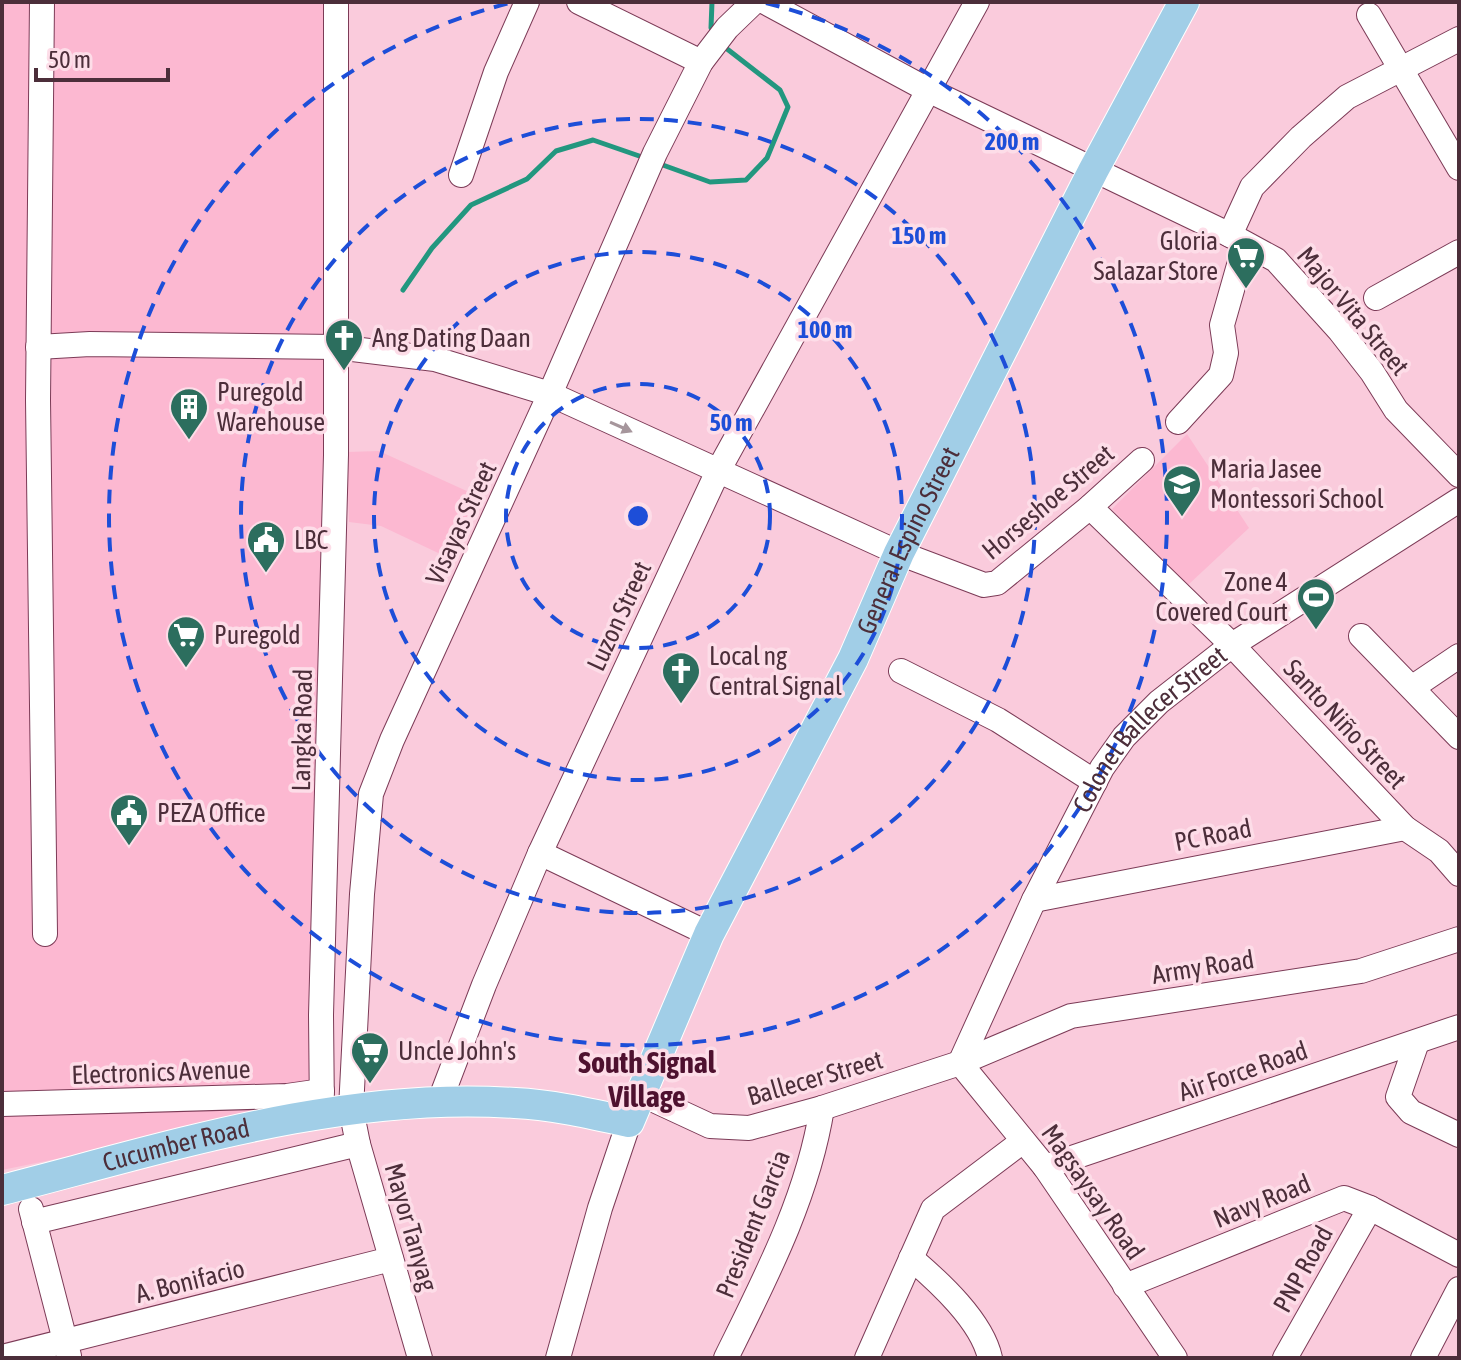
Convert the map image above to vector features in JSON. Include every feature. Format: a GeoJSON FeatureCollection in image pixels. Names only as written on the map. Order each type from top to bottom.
{"type":"FeatureCollection","features":[{"type":"Feature","properties":{"kind":"main road","name":"General Espino Street"},"geometry":{"type":"LineString","coordinates":[[629,1122],[709,934],[853,659],[899,553],[1093,171],[1184,2]]}},
{"type":"Feature","properties":{"kind":"main road"},"geometry":{"type":"LineString","coordinates":[[332,1105],[513,1102],[629,1122]]}},
{"type":"Feature","properties":{"kind":"main road","name":"Cucumber Road"},"geometry":{"type":"LineString","coordinates":[[2,1190],[332,1105]]}},
{"type":"Feature","properties":{"kind":"street"},"geometry":{"type":"LineString","coordinates":[[42,2],[38,347],[45,934]]}},
{"type":"Feature","properties":{"kind":"street","name":"Langka Road"},"geometry":{"type":"LineString","coordinates":[[332,1105],[336,2]]}},
{"type":"Feature","properties":{"kind":"street"},"geometry":{"type":"LineString","coordinates":[[461,175],[496,72],[527,2]]}},
{"type":"Feature","properties":{"kind":"street"},"geometry":{"type":"LineString","coordinates":[[579,2],[701,62]]}},
{"type":"Feature","properties":{"kind":"street","name":"Visayas Street"},"geometry":{"type":"LineString","coordinates":[[332,1105],[362,894],[371,794],[392,740],[550,394],[647,169],[701,62],[727,28],[754,2]]}},
{"type":"Feature","properties":{"kind":"street","name":"Major Vita Street"},"geometry":{"type":"LineString","coordinates":[[765,2],[928,90],[1276,260],[1340,331],[1396,410],[1459,475]]}},
{"type":"Feature","properties":{"kind":"street","name":"Luzon Street"},"geometry":{"type":"LineString","coordinates":[[439,1103],[484,985],[540,853],[718,471],[977,2]]}},
{"type":"Feature","properties":{"kind":"street"},"geometry":{"type":"LineString","coordinates":[[1369,15],[1459,168]]}},
{"type":"Feature","properties":{"kind":"street"},"geometry":{"type":"LineString","coordinates":[[1178,422],[1221,375],[1226,353],[1222,325],[1238,239],[1252,187],[1301,137],[1347,97],[1459,39]]}},
{"type":"Feature","properties":{"kind":"street"},"geometry":{"type":"LineString","coordinates":[[1376,298],[1459,252]]}},
{"type":"Feature","properties":{"kind":"street"},"geometry":{"type":"LineString","coordinates":[[38,347],[90,344],[336,347],[435,359],[550,394],[899,553]]}},
{"type":"Feature","properties":{"kind":"street","name":"Horseshoe Street"},"geometry":{"type":"LineString","coordinates":[[899,553],[984,585],[992,585],[1090,507],[1142,460]]}},
{"type":"Feature","properties":{"kind":"street","name":"Colonel Ballecer Street"},"geometry":{"type":"LineString","coordinates":[[960,1063],[1034,900],[1095,782],[1124,737],[1150,711],[1232,645],[1459,500]]}},
{"type":"Feature","properties":{"kind":"street","name":"Santo Niño Street"},"geometry":{"type":"LineString","coordinates":[[1090,507],[1232,645],[1405,828],[1439,851],[1459,874]]}},
{"type":"Feature","properties":{"kind":"street"},"geometry":{"type":"LineString","coordinates":[[1361,636],[1459,737]]}},
{"type":"Feature","properties":{"kind":"street"},"geometry":{"type":"LineString","coordinates":[[1413,687],[1459,656]]}},
{"type":"Feature","properties":{"kind":"street"},"geometry":{"type":"LineString","coordinates":[[901,671],[998,720],[1095,782]]}},
{"type":"Feature","properties":{"kind":"street","name":"PC Road"},"geometry":{"type":"LineString","coordinates":[[1034,900],[1405,828]]}},
{"type":"Feature","properties":{"kind":"street"},"geometry":{"type":"LineString","coordinates":[[540,853],[709,934]]}},
{"type":"Feature","properties":{"kind":"street","name":"Army Road"},"geometry":{"type":"LineString","coordinates":[[960,1063],[1071,1016],[1361,971],[1459,939]]}},
{"type":"Feature","properties":{"kind":"street","name":"Air Force Road"},"geometry":{"type":"LineString","coordinates":[[1045,1167],[1459,1027]]}},
{"type":"Feature","properties":{"kind":"street"},"geometry":{"type":"LineString","coordinates":[[1417,1042],[1398,1097],[1411,1112],[1459,1135]]}},
{"type":"Feature","properties":{"kind":"street","name":"Ballecer Street"},"geometry":{"type":"LineString","coordinates":[[641,1094],[710,1126],[749,1128],[960,1063]]}},
{"type":"Feature","properties":{"kind":"street","name":"Magsaysay Road"},"geometry":{"type":"LineString","coordinates":[[960,1063],[1045,1167],[1175,1358]]}},
{"type":"Feature","properties":{"kind":"street","name":"Electronics Avenue"},"geometry":{"type":"LineString","coordinates":[[2,1104],[287,1096],[332,1105]]}},
{"type":"Feature","properties":{"kind":"street","name":"Mayor Tanyag"},"geometry":{"type":"LineString","coordinates":[[332,1105],[358,1144],[414,1355]]}},
{"type":"Feature","properties":{"kind":"street","name":"President Garcia"},"geometry":{"type":"LineString","coordinates":[[726,1358],[774,1258],[818,1137],[822,1108]]}},
{"type":"Feature","properties":{"kind":"street","name":"General Espino Street"},"geometry":{"type":"LineString","coordinates":[[558,1358],[600,1208],[629,1122]]}},
{"type":"Feature","properties":{"kind":"street"},"geometry":{"type":"LineString","coordinates":[[867,1358],[933,1209],[1023,1141]]}},
{"type":"Feature","properties":{"kind":"street"},"geometry":{"type":"LineString","coordinates":[[67,1350],[33,1216],[358,1144]]}},
{"type":"Feature","properties":{"kind":"street","name":"Navy Road"},"geometry":{"type":"LineString","coordinates":[[1125,1286],[1344,1198],[1370,1208],[1459,1255]]}},
{"type":"Feature","properties":{"kind":"street","name":"PNP Road"},"geometry":{"type":"LineString","coordinates":[[1285,1358],[1370,1208]]}},
{"type":"Feature","properties":{"kind":"street"},"geometry":{"type":"LineString","coordinates":[[911,1258],[940,1285],[982,1334],[990,1358]]}},
{"type":"Feature","properties":{"kind":"street","name":"A. Bonifacio"},"geometry":{"type":"LineString","coordinates":[[2,1357],[67,1350],[391,1259]]}},
{"type":"Feature","properties":{"kind":"street"},"geometry":{"type":"LineString","coordinates":[[1423,1358],[1459,1289]]}},
{"type":"Feature","properties":{"kind":"shaded area"},"geometry":{"type":"Polygon","coordinates":[[[2,2],[347,2],[330,1099],[295,1110],[2,1170],[2,2]]]}},
{"type":"Feature","properties":{"kind":"shaded area","name":"Maria Jasee Montessori School"},"geometry":{"type":"Polygon","coordinates":[[[1187,434],[1249,528],[1188,585],[1112,509],[1187,434]]]}},
{"type":"Feature","properties":{"kind":"shaded area"},"geometry":{"type":"Polygon","coordinates":[[[379,451],[482,498],[451,559],[381,526],[349,522],[347,452],[379,451]]]}},
{"type":"Feature","properties":{"kind":"waterway"},"geometry":{"type":"LineString","coordinates":[[711,28],[712,2]]}},
{"type":"Feature","properties":{"kind":"waterway"},"geometry":{"type":"LineString","coordinates":[[660,164],[710,182],[746,180],[767,158],[788,107],[780,90],[722,45]]}},
{"type":"Feature","properties":{"kind":"waterway"},"geometry":{"type":"LineString","coordinates":[[403,290],[432,248],[471,205],[527,179],[556,151],[593,140],[645,158]]}},
{"type":"Feature","properties":{"kind":"place","name":"Gloria Salazar Store"},"geometry":{"type":"Point","coordinates":[1246,290]}},
{"type":"Feature","properties":{"kind":"place","name":"Ang Dating Daan"},"geometry":{"type":"Point","coordinates":[344,372]}},
{"type":"Feature","properties":{"kind":"place","name":"Puregold Warehouse"},"geometry":{"type":"Point","coordinates":[189,441]}},
{"type":"Feature","properties":{"kind":"place","name":"Maria Jasee Montessori School"},"geometry":{"type":"Point","coordinates":[1182,518]}},
{"type":"Feature","properties":{"kind":"place","name":"LBC"},"geometry":{"type":"Point","coordinates":[266,574]}},
{"type":"Feature","properties":{"kind":"place","name":"Zone 4 Covered Court"},"geometry":{"type":"Point","coordinates":[1316,631]}},
{"type":"Feature","properties":{"kind":"place","name":"Puregold"},"geometry":{"type":"Point","coordinates":[186,669]}},
{"type":"Feature","properties":{"kind":"place","name":"Local ng Central Signal"},"geometry":{"type":"Point","coordinates":[681,705]}},
{"type":"Feature","properties":{"kind":"place","name":"PEZA Office"},"geometry":{"type":"Point","coordinates":[129,847]}},
{"type":"Feature","properties":{"kind":"place","name":"Uncle John's"},"geometry":{"type":"Point","coordinates":[370,1085]}},
{"type":"Feature","properties":{"kind":"district","name":"South Signal Village"},"geometry":{"type":"Point","coordinates":[647,1080]}}]}
